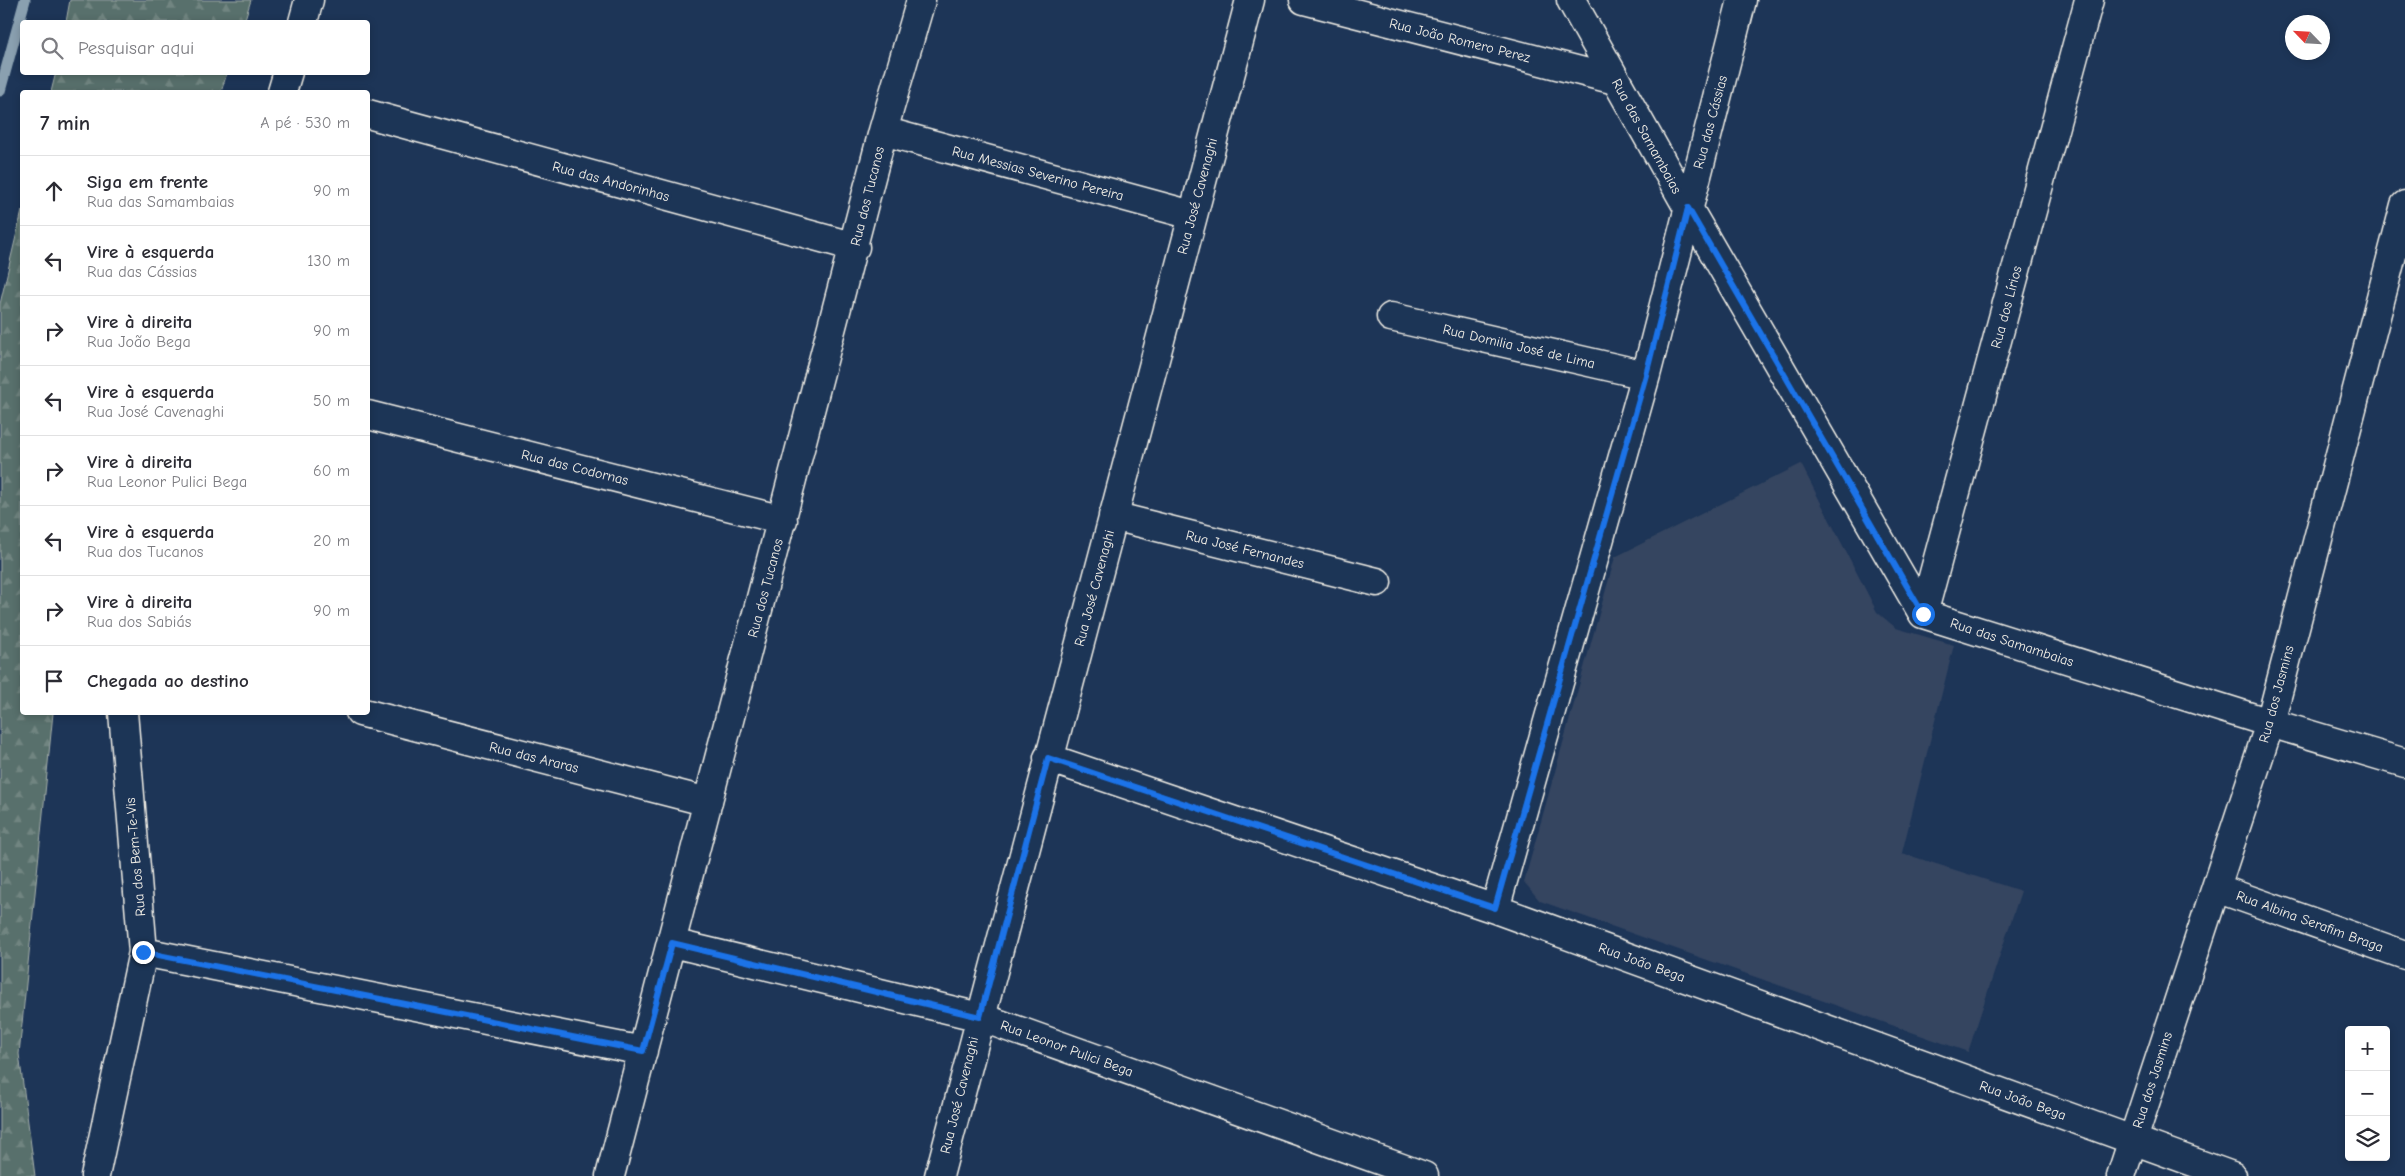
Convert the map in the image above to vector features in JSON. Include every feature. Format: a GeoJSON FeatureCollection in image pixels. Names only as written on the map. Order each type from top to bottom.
{"type":"FeatureCollection","features":[{"type":"Feature","properties":{"kind":"street"},"geometry":{"type":"LineString","coordinates":[[304,20],[309,0]]}},
{"type":"Feature","properties":{"kind":"street","name":"Rua dos Tucanos"},"geometry":{"type":"LineString","coordinates":[[610,1176],[783,520],[883,131],[921,0]]}},
{"type":"Feature","properties":{"kind":"street","name":"Rua José Cavenaghi"},"geometry":{"type":"LineString","coordinates":[[939,1176],[1250,0]]}},
{"type":"Feature","properties":{"kind":"street","name":"Rua João Romero Perez"},"geometry":{"type":"LineString","coordinates":[[1304,0],[1615,80]]}},
{"type":"Feature","properties":{"kind":"street","name":"Rua das Samambaias"},"geometry":{"type":"LineString","coordinates":[[1571,0],[1688,208],[1923,614],[2270,723],[2405,763]]}},
{"type":"Feature","properties":{"kind":"street","name":"Rua das Cássias"},"geometry":{"type":"LineString","coordinates":[[1495,908],[1646,375],[1742,0]]}},
{"type":"Feature","properties":{"kind":"street","name":"Rua dos Lírios"},"geometry":{"type":"LineString","coordinates":[[1923,614],[2089,0]]}},
{"type":"Feature","properties":{"kind":"street","name":"Rua das Andorinhas"},"geometry":{"type":"LineString","coordinates":[[370,115],[854,247]]}},
{"type":"Feature","properties":{"kind":"street","name":"Rua Messias Severino Pereira"},"geometry":{"type":"LineString","coordinates":[[883,131],[1192,215]]}},
{"type":"Feature","properties":{"kind":"street","name":"Rua dos Jasmins"},"geometry":{"type":"LineString","coordinates":[[2121,1176],[2270,723],[2405,205]]}},
{"type":"Feature","properties":{"kind":"street","name":"Rua Domilia José de Lima"},"geometry":{"type":"LineString","coordinates":[[1391,317],[1646,375]]}},
{"type":"Feature","properties":{"kind":"street","name":"Rua das Codornas"},"geometry":{"type":"LineString","coordinates":[[370,416],[783,520]]}},
{"type":"Feature","properties":{"kind":"street","name":"Rua José Fernandes"},"geometry":{"type":"LineString","coordinates":[[1113,516],[1377,582]]}},
{"type":"Feature","properties":{"kind":"street","name":"Rua dos Bem-Te-Vis"},"geometry":{"type":"LineString","coordinates":[[95,1176],[143,952],[123,715]]}},
{"type":"Feature","properties":{"kind":"street","name":"Rua das Araras"},"geometry":{"type":"LineString","coordinates":[[370,715],[708,802]]}},
{"type":"Feature","properties":{"kind":"street","name":"Rua João Bega"},"geometry":{"type":"LineString","coordinates":[[1048,758],[1495,908],[2232,1176]]}},
{"type":"Feature","properties":{"kind":"street","name":"Rua Albina Serafim Braga"},"geometry":{"type":"LineString","coordinates":[[2216,888],[2405,955]]}},
{"type":"Feature","properties":{"kind":"street","name":"Rua Leonor Pulici Bega"},"geometry":{"type":"LineString","coordinates":[[672,943],[980,1017],[1424,1176]]}},
{"type":"Feature","properties":{"kind":"street"},"geometry":{"type":"LineString","coordinates":[[143,952],[643,1051]]}},
{"type":"Feature","properties":{"kind":"shaded area"},"geometry":{"type":"Polygon","coordinates":[[[1801,464],[1877,612],[1896,628],[1954,645],[1902,853],[2021,891],[1968,1052],[1540,901],[1524,882],[1615,557],[1801,464]]]}},
{"type":"Feature","properties":{"kind":"green space"},"geometry":{"type":"Polygon","coordinates":[[[70,0],[251,0],[245,20],[66,20],[70,0]]]}},
{"type":"Feature","properties":{"kind":"green space"},"geometry":{"type":"Polygon","coordinates":[[[55,75],[226,75],[222,90],[52,90],[55,75]]]}},
{"type":"Feature","properties":{"kind":"green space"},"geometry":{"type":"Polygon","coordinates":[[[20,219],[20,715],[53,715],[19,1054],[35,1176],[0,1176],[0,304],[20,219]]]}},
{"type":"Feature","properties":{"kind":"waterway"},"geometry":{"type":"LineString","coordinates":[[0,91],[25,0]]}},
{"type":"Feature","properties":{"kind":"route"},"geometry":{"type":"LineString","coordinates":[[143,952],[643,1051],[672,943],[980,1017],[1048,758],[1495,908],[1646,375],[1688,208],[1923,614]]}}]}
